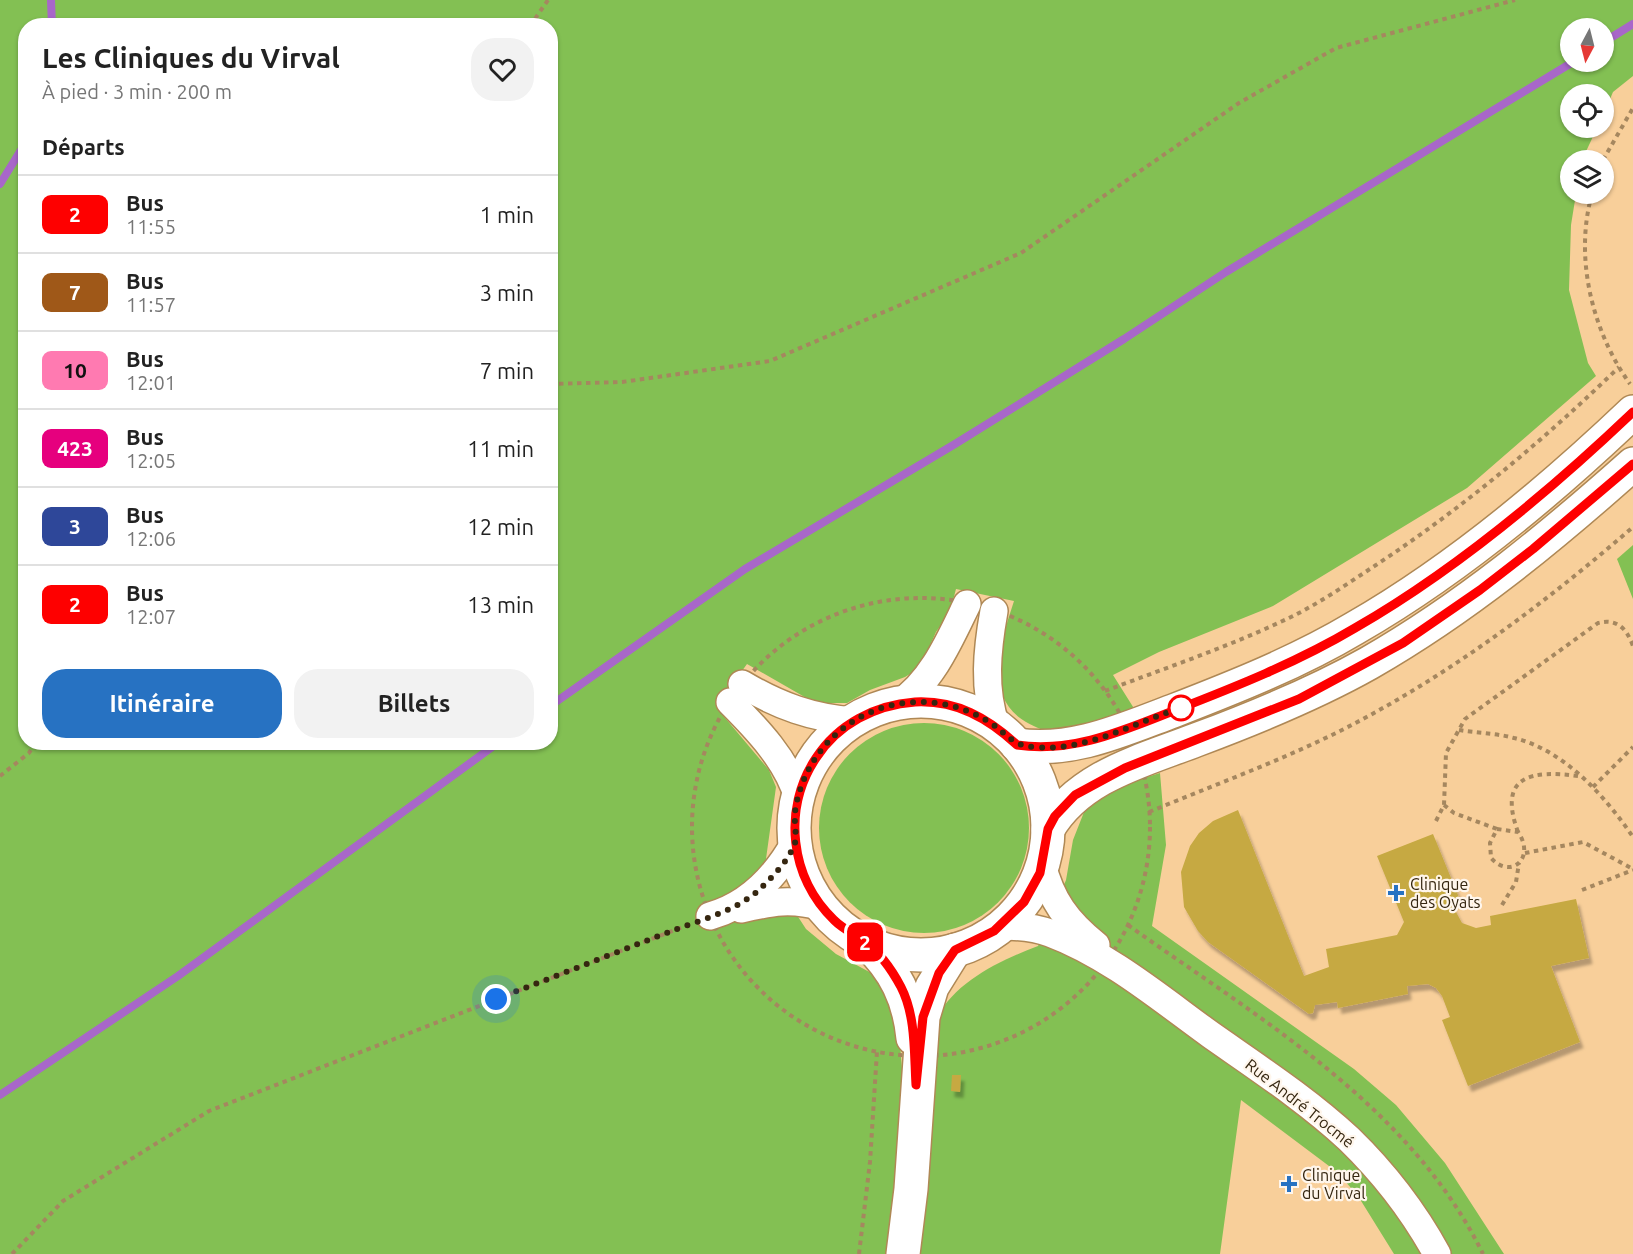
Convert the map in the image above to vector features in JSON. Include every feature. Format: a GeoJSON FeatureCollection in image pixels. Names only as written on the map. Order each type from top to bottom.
{"type":"FeatureCollection","features":[{"type":"Feature","properties":{"kind":"street"},"geometry":{"type":"LineString","coordinates":[[916,1065],[910,1012],[902,989],[888,965],[864,941],[841,926],[822,907],[804,876],[795,842],[798,798],[810,768],[832,738],[854,721],[871,712],[898,704],[926,702],[954,706],[972,712],[1006,736],[1062,747],[1095,740],[1275,668],[1353,629],[1433,578],[1515,515],[1633,412]]}},
{"type":"Feature","properties":{"kind":"street"},"geometry":{"type":"LineString","coordinates":[[864,941],[888,950],[912,954],[955,950],[979,940],[1001,926],[1029,895],[1042,864],[1048,829],[1055,816],[1075,795],[1101,778],[1140,761],[1267,713],[1333,682],[1403,643],[1480,590],[1533,549],[1633,464]]}},
{"type":"Feature","properties":{"kind":"street"},"geometry":{"type":"LineString","coordinates":[[898,704],[908,697],[934,666],[967,604]]}},
{"type":"Feature","properties":{"kind":"street"},"geometry":{"type":"LineString","coordinates":[[994,611],[987,670],[990,708],[1006,736],[1040,784],[1048,829]]}},
{"type":"Feature","properties":{"kind":"street"},"geometry":{"type":"LineString","coordinates":[[736,693],[807,715],[854,721]]}},
{"type":"Feature","properties":{"kind":"street"},"geometry":{"type":"LineString","coordinates":[[736,693],[749,721],[787,771],[798,798]]}},
{"type":"Feature","properties":{"kind":"street"},"geometry":{"type":"LineString","coordinates":[[703,919],[739,903],[760,889],[782,865],[795,842]]}},
{"type":"Feature","properties":{"kind":"street","name":"Rue André Trocmé"},"geometry":{"type":"LineString","coordinates":[[1042,864],[1048,887],[1060,911],[1108,960],[1283,1086],[1347,1138],[1397,1193],[1437,1254]]}},
{"type":"Feature","properties":{"kind":"street"},"geometry":{"type":"LineString","coordinates":[[703,919],[773,901],[808,903],[822,907]]}},
{"type":"Feature","properties":{"kind":"street","name":"Rue André Trocmé"},"geometry":{"type":"LineString","coordinates":[[1001,926],[1025,927],[1052,934],[1108,960]]}},
{"type":"Feature","properties":{"kind":"street"},"geometry":{"type":"LineString","coordinates":[[903,1254],[911,1189],[916,1065],[927,1002],[939,973],[955,950]]}},
{"type":"Feature","properties":{"kind":"path"},"geometry":{"type":"LineString","coordinates":[[536,18],[548,0]]}},
{"type":"Feature","properties":{"kind":"path"},"geometry":{"type":"LineString","coordinates":[[558,384],[622,382],[770,361],[904,301],[1021,253],[1239,103],[1336,48],[1515,0]]}},
{"type":"Feature","properties":{"kind":"path"},"geometry":{"type":"LineString","coordinates":[[1609,150],[1633,108]]}},
{"type":"Feature","properties":{"kind":"path"},"geometry":{"type":"LineString","coordinates":[[1590,204],[1587,222],[1587,273],[1598,322],[1619,367],[1633,387]]}},
{"type":"Feature","properties":{"kind":"path"},"geometry":{"type":"LineString","coordinates":[[1105,691],[1246,637],[1297,614],[1343,587],[1400,550],[1491,482],[1571,414],[1619,367]]}},
{"type":"Feature","properties":{"kind":"path"},"geometry":{"type":"LineString","coordinates":[[1149,812],[1289,755],[1396,700],[1491,640],[1633,527]]}},
{"type":"Feature","properties":{"kind":"path"},"geometry":{"type":"LineString","coordinates":[[927,599],[967,604],[994,611],[1040,632],[1064,649],[1105,691],[1127,728],[1140,761],[1149,812],[1150,835],[1144,881],[1128,925],[1108,960],[1069,1002],[1024,1032],[973,1050],[916,1065],[877,1051],[848,1044],[821,1033],[771,1000],[703,919],[692,817],[703,759],[713,731],[736,693],[765,660],[788,641],[813,625],[868,605],[898,600],[927,599]]}},
{"type":"Feature","properties":{"kind":"path"},"geometry":{"type":"LineString","coordinates":[[1436,821],[1444,805],[1446,753],[1465,719],[1599,623],[1609,621],[1620,625],[1633,646]]}},
{"type":"Feature","properties":{"kind":"path"},"geometry":{"type":"LineString","coordinates":[[1458,730],[1514,738],[1533,745],[1593,787],[1633,837]]}},
{"type":"Feature","properties":{"kind":"path"},"geometry":{"type":"LineString","coordinates":[[1593,787],[1633,747]]}},
{"type":"Feature","properties":{"kind":"path"},"geometry":{"type":"LineString","coordinates":[[0,776],[31,750]]}},
{"type":"Feature","properties":{"kind":"path"},"geometry":{"type":"LineString","coordinates":[[1502,905],[1516,882],[1519,863],[1525,853],[1522,838],[1518,832],[1512,797],[1520,782],[1544,772],[1579,776]]}},
{"type":"Feature","properties":{"kind":"path"},"geometry":{"type":"LineString","coordinates":[[1444,805],[1454,813],[1497,829],[1518,832]]}},
{"type":"Feature","properties":{"kind":"path"},"geometry":{"type":"LineString","coordinates":[[1497,829],[1490,843],[1491,858],[1504,866],[1519,863]]}},
{"type":"Feature","properties":{"kind":"path"},"geometry":{"type":"LineString","coordinates":[[1525,853],[1583,842],[1633,869]]}},
{"type":"Feature","properties":{"kind":"path"},"geometry":{"type":"LineString","coordinates":[[1582,890],[1633,869]]}},
{"type":"Feature","properties":{"kind":"path"},"geometry":{"type":"LineString","coordinates":[[12,1254],[63,1201],[209,1112],[703,919]]}},
{"type":"Feature","properties":{"kind":"path"},"geometry":{"type":"LineString","coordinates":[[860,1254],[869,1173],[877,1051]]}},
{"type":"Feature","properties":{"kind":"green space"},"geometry":{"type":"Polygon","coordinates":[[[0,0],[1633,0],[1633,76],[1614,91],[1614,84],[1560,84],[1560,138],[1592,138],[1587,150],[1560,150],[1560,204],[1574,204],[1571,225],[1569,290],[1588,363],[1596,376],[1467,488],[1273,606],[1159,652],[1113,675],[1135,710],[1076,731],[1060,734],[1038,728],[1012,711],[1004,698],[999,683],[1000,650],[1014,601],[956,589],[950,612],[936,632],[920,668],[905,677],[870,690],[847,703],[815,703],[747,664],[716,707],[769,770],[776,787],[765,866],[806,929],[836,954],[888,982],[898,1018],[902,1069],[927,1067],[930,1038],[935,1021],[943,1007],[966,984],[993,966],[1038,946],[1066,880],[1073,840],[1086,807],[1098,792],[1160,773],[1166,845],[1152,926],[1354,1069],[1396,1105],[1445,1163],[1504,1254],[1394,1254],[1358,1196],[1337,1172],[1241,1100],[1220,1254],[0,1254],[0,0]]]}},
{"type":"Feature","properties":{"kind":"green space"},"geometry":{"type":"Polygon","coordinates":[[[1633,545],[1633,599],[1617,559],[1633,545]]]}},
{"type":"Feature","properties":{"kind":"green space"},"geometry":{"type":"Polygon","coordinates":[[[914,723],[934,723],[955,727],[974,735],[999,753],[1012,769],[1025,797],[1029,828],[1025,859],[1012,887],[999,903],[983,916],[955,929],[934,933],[914,933],[893,929],[874,921],[849,903],[836,887],[823,859],[819,838],[819,818],[823,797],[831,778],[849,753],[865,740],[893,727],[914,723]]]}},
{"type":"Feature","properties":{"kind":"building"},"geometry":{"type":"Polygon","coordinates":[[[1238,810],[1304,976],[1329,967],[1326,949],[1397,935],[1404,922],[1377,856],[1433,834],[1460,900],[1451,903],[1462,923],[1476,928],[1491,925],[1490,916],[1576,899],[1589,958],[1551,966],[1580,1042],[1468,1086],[1442,1020],[1450,1017],[1442,996],[1436,988],[1428,984],[1407,986],[1408,994],[1338,1008],[1337,1002],[1315,1005],[1313,1013],[1309,1014],[1208,942],[1198,931],[1184,907],[1181,872],[1190,846],[1199,833],[1213,821],[1238,810]]]}},
{"type":"Feature","properties":{"kind":"building"},"geometry":{"type":"Polygon","coordinates":[[[952,1075],[961,1075],[960,1092],[951,1091],[952,1075]]]}},
{"type":"Feature","properties":{"kind":"waterway"},"geometry":{"type":"LineString","coordinates":[[51,0],[52,18]]}},
{"type":"Feature","properties":{"kind":"waterway"},"geometry":{"type":"LineString","coordinates":[[1614,36],[1633,24]]}},
{"type":"Feature","properties":{"kind":"waterway"},"geometry":{"type":"LineString","coordinates":[[558,700],[745,569],[955,444],[1124,339],[1226,272],[1560,70]]}},
{"type":"Feature","properties":{"kind":"waterway"},"geometry":{"type":"LineString","coordinates":[[0,184],[18,155]]}},
{"type":"Feature","properties":{"kind":"waterway"},"geometry":{"type":"LineString","coordinates":[[0,1095],[178,976],[488,750]]}},
{"type":"Feature","properties":{"kind":"bus line","name":"2"},"geometry":{"type":"LineString","coordinates":[[1633,412],[1546,490],[1433,578],[1353,629],[1244,682],[1095,740],[1062,747],[1017,745],[988,721],[972,712],[935,702],[898,704],[871,712],[832,738],[810,768],[799,794],[794,831],[798,858],[808,885],[822,907],[841,926],[864,941],[878,954],[896,977],[910,1012],[916,1085],[923,1017],[939,973],[955,950],[987,936],[1008,921],[1024,902],[1040,873],[1048,829],[1055,816],[1075,795],[1101,778],[1267,713],[1368,664],[1480,590],[1572,517],[1633,464]]}},
{"type":"Feature","properties":{"kind":"place","name":"Clinique des Oyats"},"geometry":{"type":"Point","coordinates":[1396,893]}},
{"type":"Feature","properties":{"kind":"place","name":"Clinique du Virval"},"geometry":{"type":"Point","coordinates":[1289,1184]}},
{"type":"Feature","properties":{"kind":"route"},"geometry":{"type":"LineString","coordinates":[[496,999],[720,913],[760,889],[782,865],[795,842],[795,812],[799,794],[815,760],[826,744],[839,732],[871,712],[907,703],[945,704],[980,716],[1017,745],[1047,748],[1095,740],[1181,708]]}}]}
